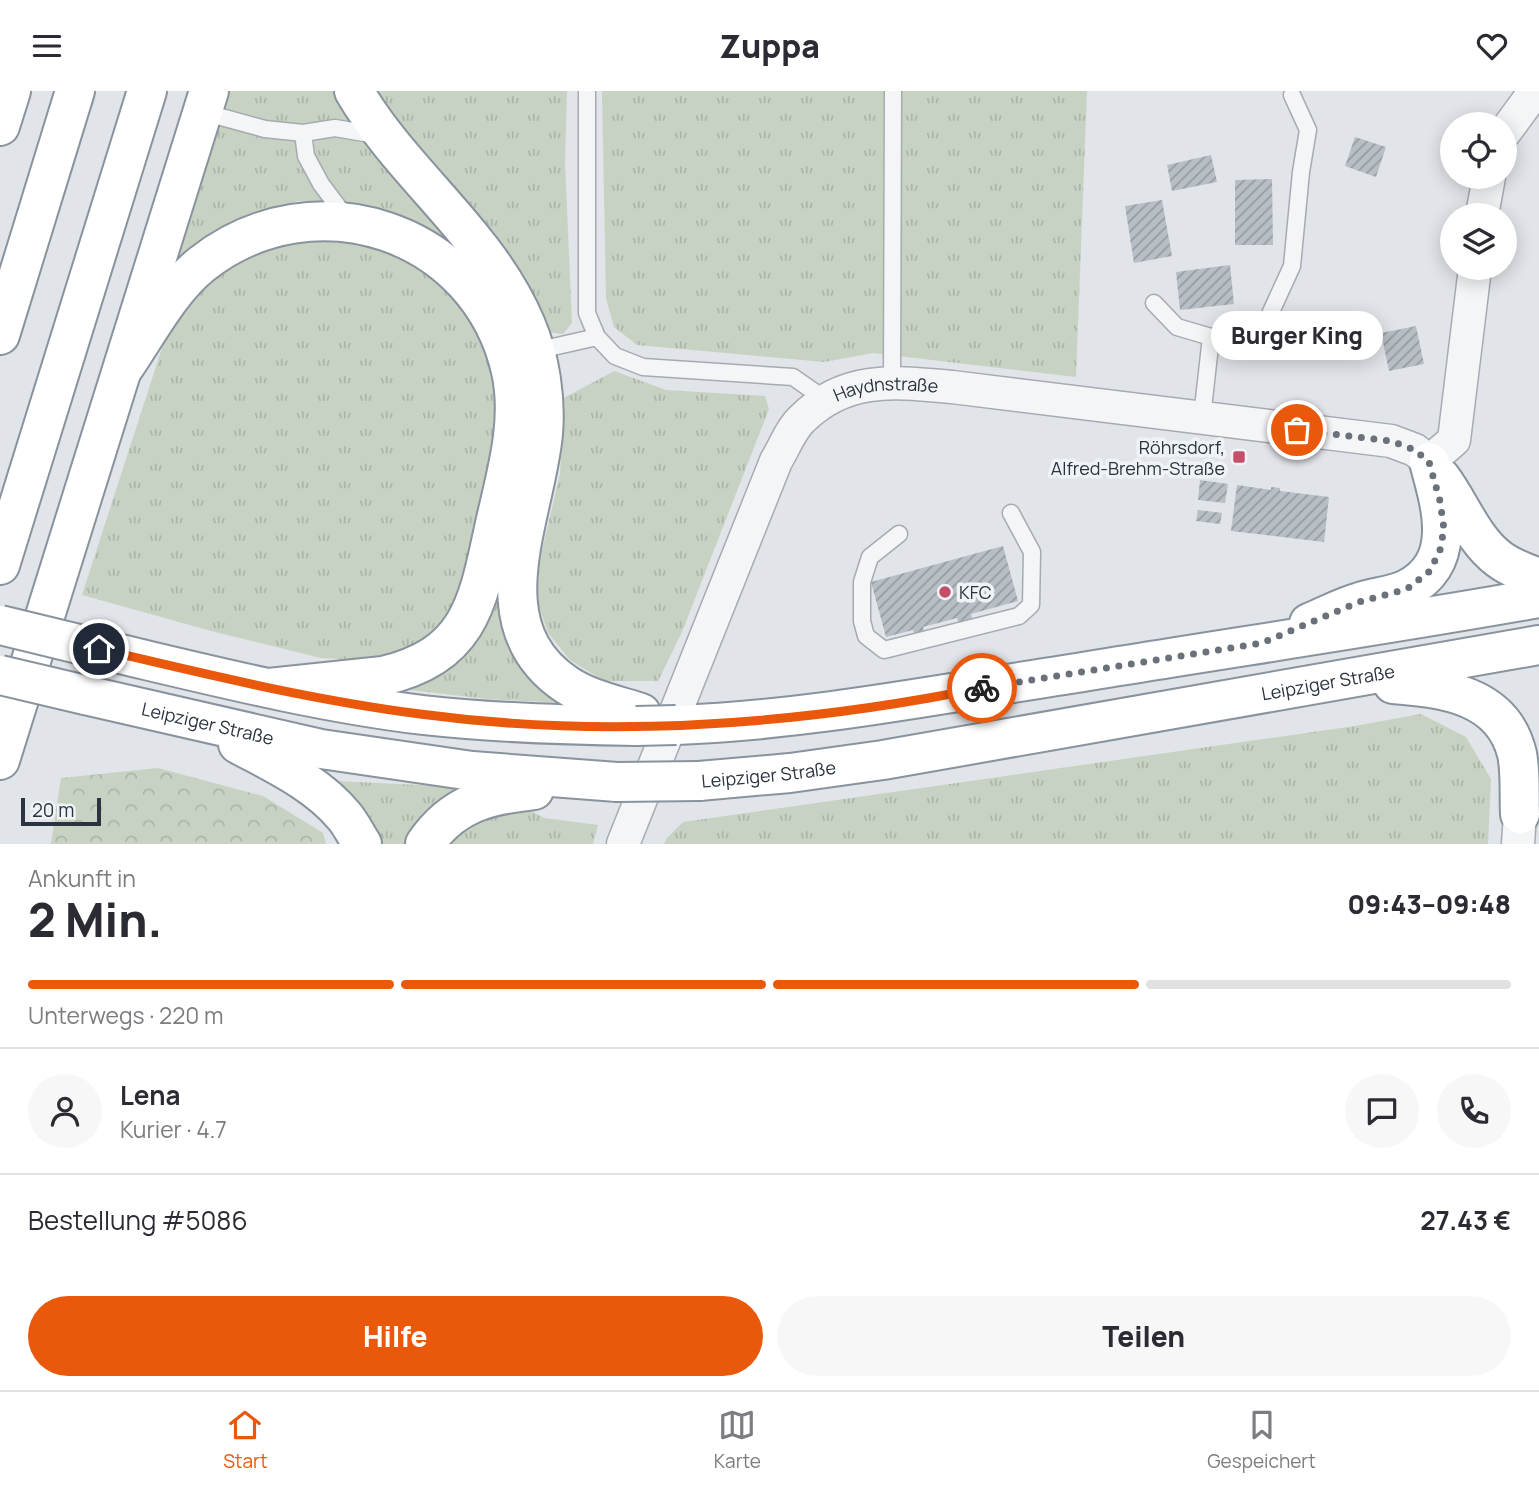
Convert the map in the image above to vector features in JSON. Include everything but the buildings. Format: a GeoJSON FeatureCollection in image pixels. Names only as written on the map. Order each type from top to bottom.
{"type":"FeatureCollection","features":[{"type":"Feature","properties":{"kind":"highway"},"geometry":{"type":"LineString","coordinates":[[0,126],[11,91]]}},
{"type":"Feature","properties":{"kind":"highway"},"geometry":{"type":"LineString","coordinates":[[0,335],[75,91]]}},
{"type":"Feature","properties":{"kind":"highway"},"geometry":{"type":"LineString","coordinates":[[0,565],[147,91]]}},
{"type":"Feature","properties":{"kind":"highway"},"geometry":{"type":"LineString","coordinates":[[354,91],[386,136],[480,249],[516,303],[535,351],[541,378],[543,432],[538,473],[516,579],[519,616],[534,651],[555,676],[583,694],[651,722]]}},
{"type":"Feature","properties":{"kind":"highway"},"geometry":{"type":"LineString","coordinates":[[0,761],[205,101]]}},
{"type":"Feature","properties":{"kind":"highway"},"geometry":{"type":"LineString","coordinates":[[123,369],[182,283],[219,251],[251,234],[305,221],[349,222],[394,233],[415,243],[456,274],[475,295],[495,327],[511,372],[514,429],[480,593],[463,628],[450,642],[419,665],[401,672],[269,688]]}},
{"type":"Feature","properties":{"kind":"highway"},"geometry":{"type":"LineString","coordinates":[[1429,462],[1475,532],[1497,557],[1517,570],[1539,578]]}},
{"type":"Feature","properties":{"kind":"highway"},"geometry":{"type":"LineString","coordinates":[[1262,643],[1359,602],[1407,589],[1430,571],[1440,550],[1444,529],[1440,501],[1429,462]]}},
{"type":"Feature","properties":{"kind":"highway"},"geometry":{"type":"LineString","coordinates":[[0,625],[269,688],[421,715],[499,722],[722,723],[825,713],[931,698],[1539,599]]}},
{"type":"Feature","properties":{"kind":"highway","name":"Leipziger Straße"},"geometry":{"type":"LineString","coordinates":[[0,675],[321,749],[413,764],[617,782],[699,781],[790,773],[883,760],[1539,645]]}},
{"type":"Feature","properties":{"kind":"highway"},"geometry":{"type":"LineString","coordinates":[[1341,680],[1443,689],[1475,699],[1504,724],[1517,753],[1519,829]]}},
{"type":"Feature","properties":{"kind":"highway"},"geometry":{"type":"LineString","coordinates":[[193,720],[301,779],[345,816],[362,844]]}},
{"type":"Feature","properties":{"kind":"highway"},"geometry":{"type":"LineString","coordinates":[[425,844],[445,820],[480,799],[500,794],[617,782]]}},
{"type":"Feature","properties":{"kind":"street"},"geometry":{"type":"LineString","coordinates":[[1517,116],[1535,91]]}},
{"type":"Feature","properties":{"kind":"street"},"geometry":{"type":"LineString","coordinates":[[1429,462],[1454,440],[1474,280]]}},
{"type":"Feature","properties":{"kind":"street","name":"Haydnstraße"},"geometry":{"type":"LineString","coordinates":[[623,844],[776,461],[801,419],[826,400],[855,386],[892,381],[1391,441],[1415,450],[1429,462]]}},
{"type":"Feature","properties":{"kind":"lane"},"geometry":{"type":"LineString","coordinates":[[587,91],[587,313],[597,337],[615,356],[643,367],[793,377],[826,400]]}},
{"type":"Feature","properties":{"kind":"lane"},"geometry":{"type":"LineString","coordinates":[[892,381],[893,91]]}},
{"type":"Feature","properties":{"kind":"lane"},"geometry":{"type":"LineString","coordinates":[[1154,303],[1177,327],[1211,337],[1265,325],[1292,266],[1308,130],[1292,95]]}},
{"type":"Feature","properties":{"kind":"lane"},"geometry":{"type":"LineString","coordinates":[[205,101],[265,129],[303,133],[335,128],[386,136]]}},
{"type":"Feature","properties":{"kind":"lane"},"geometry":{"type":"LineString","coordinates":[[303,133],[306,156],[321,184],[349,222]]}},
{"type":"Feature","properties":{"kind":"lane"},"geometry":{"type":"LineString","coordinates":[[535,351],[597,337]]}},
{"type":"Feature","properties":{"kind":"lane"},"geometry":{"type":"LineString","coordinates":[[1202,417],[1211,337]]}},
{"type":"Feature","properties":{"kind":"lane"},"geometry":{"type":"LineString","coordinates":[[900,534],[870,557],[862,582],[862,621],[866,636],[884,650],[1019,617],[1031,605],[1031,552],[1011,513]]}},
{"type":"Feature","properties":{"kind":"green space"},"geometry":{"type":"Polygon","coordinates":[[[222,91],[337,91],[450,238],[447,243],[366,205],[298,201],[215,231],[179,267],[169,263],[222,91]]]}},
{"type":"Feature","properties":{"kind":"green space"},"geometry":{"type":"Polygon","coordinates":[[[377,91],[567,91],[565,163],[572,323],[563,334],[548,332],[536,300],[495,233],[410,140],[377,91]]]}},
{"type":"Feature","properties":{"kind":"green space"},"geometry":{"type":"Polygon","coordinates":[[[602,91],[1087,91],[1076,377],[873,353],[824,362],[637,345],[614,327],[606,298],[602,91]]]}},
{"type":"Feature","properties":{"kind":"green space"},"geometry":{"type":"Polygon","coordinates":[[[319,231],[416,257],[481,329],[497,386],[497,442],[469,580],[454,611],[431,639],[380,661],[321,658],[82,595],[173,314],[208,271],[319,231]]]}},
{"type":"Feature","properties":{"kind":"green space"},"geometry":{"type":"Polygon","coordinates":[[[614,371],[666,390],[765,396],[769,409],[682,632],[658,681],[604,681],[570,660],[548,633],[536,598],[539,563],[560,474],[564,398],[614,371]]]}},
{"type":"Feature","properties":{"kind":"green space"},"geometry":{"type":"Polygon","coordinates":[[[500,578],[561,703],[488,699],[410,690],[468,648],[500,578]]]}},
{"type":"Feature","properties":{"kind":"green space"},"geometry":{"type":"Polygon","coordinates":[[[1421,714],[1466,737],[1491,779],[1488,844],[664,844],[683,822],[1355,726],[1421,714]]]}},
{"type":"Feature","properties":{"kind":"green space"},"geometry":{"type":"Polygon","coordinates":[[[158,768],[263,796],[323,833],[326,844],[51,844],[61,778],[158,768]]]}},
{"type":"Feature","properties":{"kind":"green space"},"geometry":{"type":"Polygon","coordinates":[[[333,781],[464,787],[409,844],[378,844],[333,781]]]}},
{"type":"Feature","properties":{"kind":"green space"},"geometry":{"type":"Polygon","coordinates":[[[531,811],[544,818],[598,825],[593,844],[450,844],[465,828],[475,823],[497,816],[531,811]]]}},
{"type":"Feature","properties":{"kind":"way so far"},"geometry":{"type":"LineString","coordinates":[[982,688],[1262,643],[1359,602],[1407,589],[1430,571],[1440,550],[1444,529],[1440,501],[1429,462],[1415,450],[1391,441],[1297,430]]}},
{"type":"Feature","properties":{"kind":"place","name":"Burger King"},"geometry":{"type":"Point","coordinates":[1297,430]}},
{"type":"Feature","properties":{"kind":"place","name":"Röhrsdorf, Alfred-Brehm-Straße"},"geometry":{"type":"Point","coordinates":[1239,457]}},
{"type":"Feature","properties":{"kind":"place","name":"KFC"},"geometry":{"type":"Point","coordinates":[945,592]}},
{"type":"Feature","properties":{"kind":"route"},"geometry":{"type":"LineString","coordinates":[[99,649],[269,688],[421,715],[499,722],[636,726],[722,723],[825,713],[982,688]]}}]}
